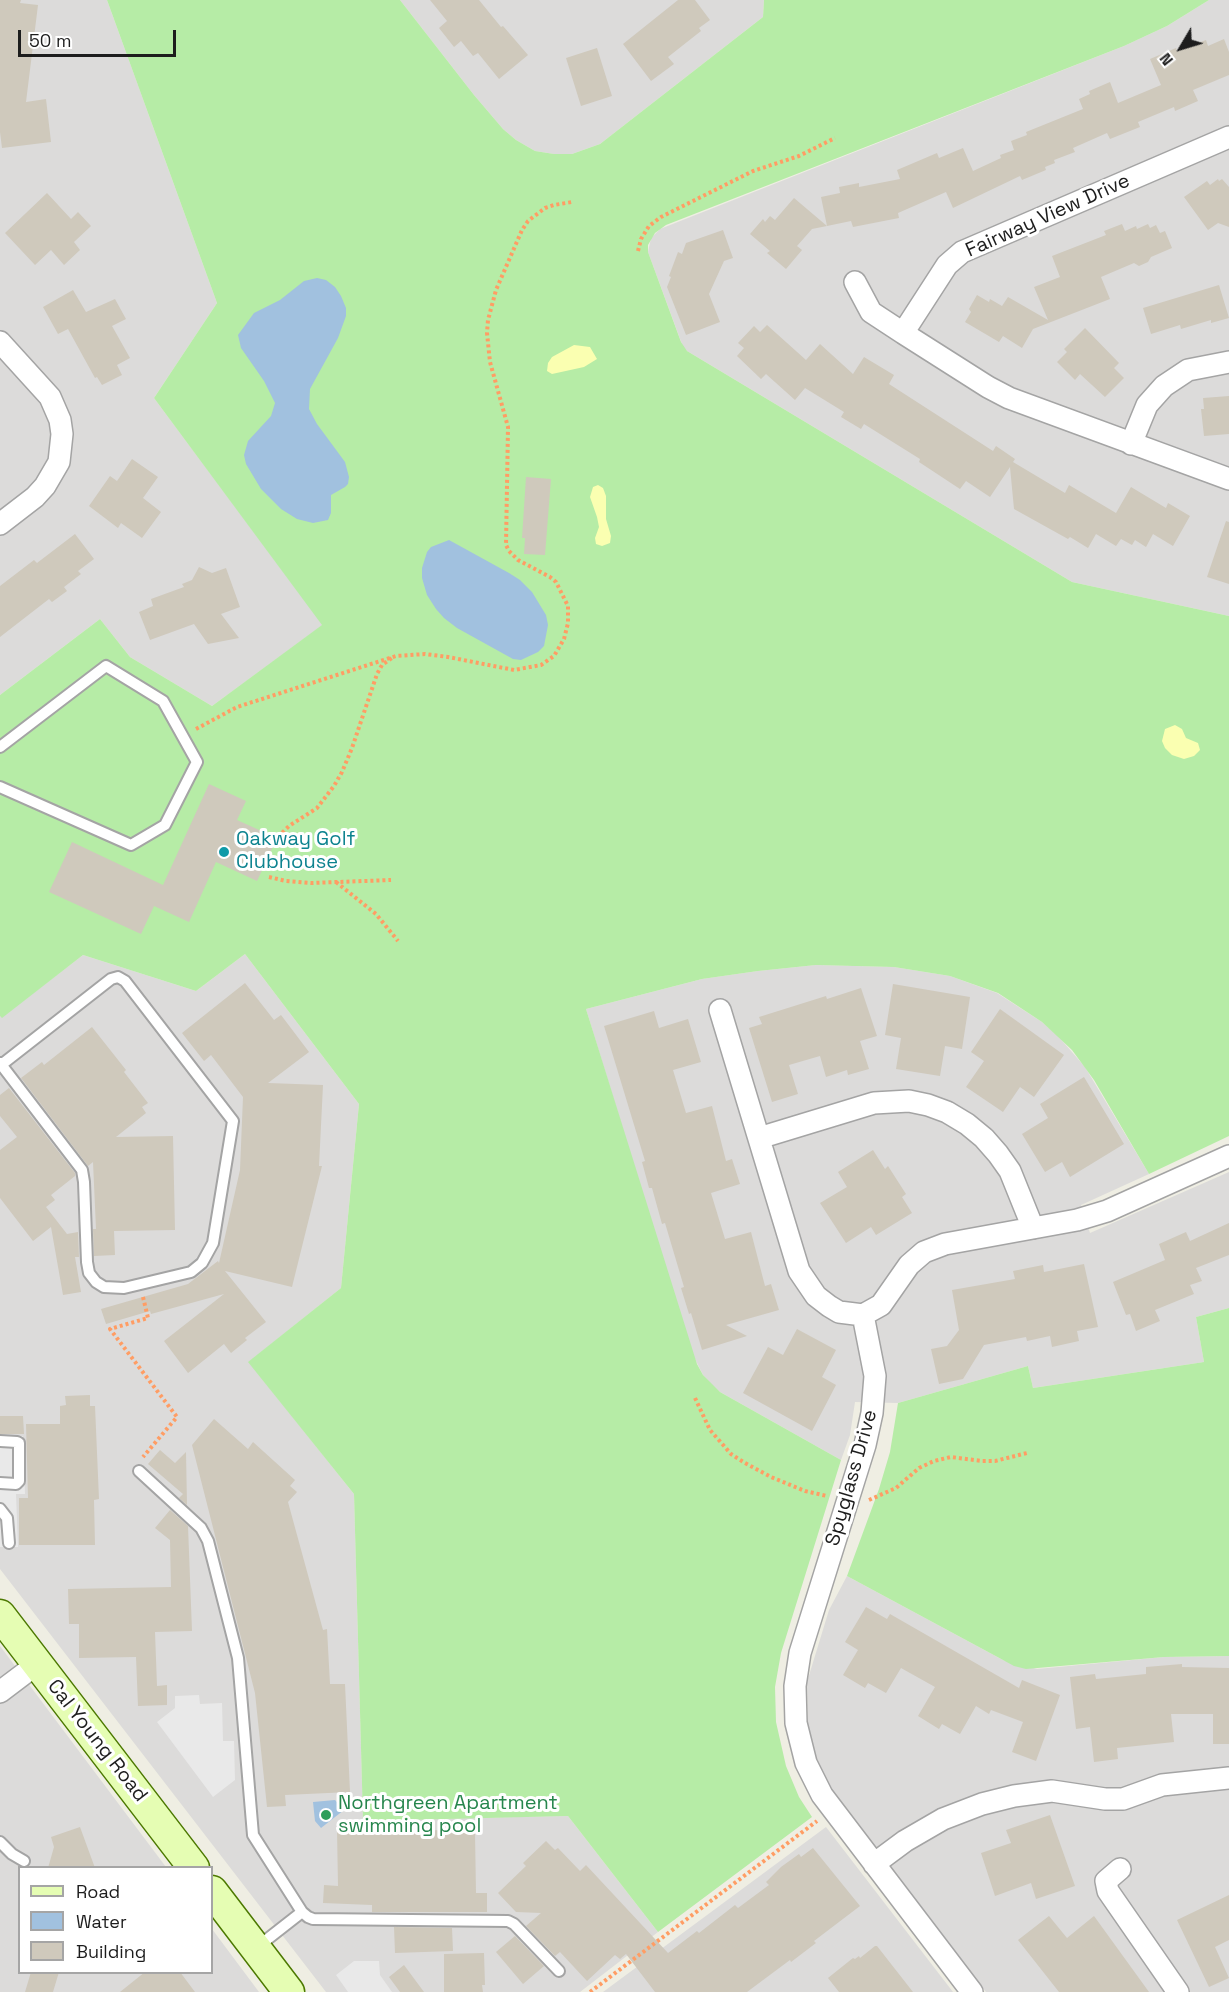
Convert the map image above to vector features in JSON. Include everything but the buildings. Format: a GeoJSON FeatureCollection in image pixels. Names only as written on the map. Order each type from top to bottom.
{"type":"FeatureCollection","features":[{"type":"Feature","properties":{"kind":"main road","name":"Cal Young Road"},"geometry":{"type":"LineString","coordinates":[[0,1615],[192,1866]]}},
{"type":"Feature","properties":{"kind":"main road"},"geometry":{"type":"LineString","coordinates":[[213,1892],[290,1992]]}},
{"type":"Feature","properties":{"kind":"street","name":"Fairway View Drive"},"geometry":{"type":"LineString","coordinates":[[903,333],[947,265],[962,252],[1229,137]]}},
{"type":"Feature","properties":{"kind":"street"},"geometry":{"type":"LineString","coordinates":[[855,282],[871,312],[997,392],[1229,479]]}},
{"type":"Feature","properties":{"kind":"street"},"geometry":{"type":"LineString","coordinates":[[0,342],[50,398],[58,414],[62,434],[61,456],[53,475],[35,497],[0,524]]}},
{"type":"Feature","properties":{"kind":"street"},"geometry":{"type":"LineString","coordinates":[[1131,444],[1147,405],[1164,386],[1188,370],[1229,362]]}},
{"type":"Feature","properties":{"kind":"street"},"geometry":{"type":"LineString","coordinates":[[720,1010],[800,1270],[816,1296],[839,1312],[863,1315],[881,1305],[909,1265],[924,1252],[945,1244],[1077,1220],[1107,1211],[1229,1156]]}},
{"type":"Feature","properties":{"kind":"street"},"geometry":{"type":"LineString","coordinates":[[759,1138],[874,1103],[909,1101],[928,1105],[947,1112],[967,1124],[998,1154],[1010,1171],[1033,1228]]}},
{"type":"Feature","properties":{"kind":"street","name":"Spyglass Drive"},"geometry":{"type":"LineString","coordinates":[[863,1315],[875,1376],[869,1431],[800,1653],[795,1686],[795,1713],[800,1743],[813,1779],[832,1809],[972,1992]]}},
{"type":"Feature","properties":{"kind":"street"},"geometry":{"type":"LineString","coordinates":[[0,1692],[37,1664]]}},
{"type":"Feature","properties":{"kind":"street"},"geometry":{"type":"LineString","coordinates":[[874,1864],[905,1841],[943,1819],[982,1804],[1014,1796],[1052,1791],[1105,1799],[1123,1799],[1162,1785],[1229,1779]]}},
{"type":"Feature","properties":{"kind":"street"},"geometry":{"type":"LineString","coordinates":[[1120,1869],[1106,1881],[1108,1891],[1178,1992]]}},
{"type":"Feature","properties":{"kind":"lane"},"geometry":{"type":"LineString","coordinates":[[0,747],[106,666],[163,701],[197,762],[165,825],[130,845],[0,787]]}},
{"type":"Feature","properties":{"kind":"lane"},"geometry":{"type":"LineString","coordinates":[[118,977],[125,981],[232,1117],[234,1124],[213,1243],[206,1259],[191,1272],[114,1288],[100,1285],[93,1278],[87,1262],[82,1170],[1,1064],[111,979],[118,977]]}},
{"type":"Feature","properties":{"kind":"lane"},"geometry":{"type":"LineString","coordinates":[[0,1442],[19,1443],[19,1481],[16,1484],[0,1483]]}},
{"type":"Feature","properties":{"kind":"lane"},"geometry":{"type":"LineString","coordinates":[[139,1470],[201,1528],[208,1541],[238,1658],[253,1834],[303,1912],[313,1919],[508,1921],[514,1924],[559,1971]]}},
{"type":"Feature","properties":{"kind":"lane"},"geometry":{"type":"LineString","coordinates":[[0,1509],[7,1518],[9,1543]]}},
{"type":"Feature","properties":{"kind":"lane"},"geometry":{"type":"LineString","coordinates":[[0,1842],[12,1854],[24,1861]]}},
{"type":"Feature","properties":{"kind":"lane"},"geometry":{"type":"LineString","coordinates":[[256,1948],[303,1912]]}},
{"type":"Feature","properties":{"kind":"path"},"geometry":{"type":"LineString","coordinates":[[638,251],[641,239],[649,226],[661,217],[753,171],[799,156],[835,138]]}},
{"type":"Feature","properties":{"kind":"path"},"geometry":{"type":"LineString","coordinates":[[183,737],[237,707],[396,656],[425,654],[506,670],[524,670],[554,656],[564,639],[569,614],[561,588],[550,577],[518,560],[506,545],[508,427],[490,362],[487,333],[496,290],[522,230],[537,213],[545,208],[572,202]]}},
{"type":"Feature","properties":{"kind":"path"},"geometry":{"type":"LineString","coordinates":[[278,837],[289,826],[317,808],[334,786],[352,748],[377,674],[382,665],[396,656]]}},
{"type":"Feature","properties":{"kind":"path"},"geometry":{"type":"LineString","coordinates":[[269,877],[296,882],[391,880]]}},
{"type":"Feature","properties":{"kind":"path"},"geometry":{"type":"LineString","coordinates":[[336,882],[376,914],[398,941]]}},
{"type":"Feature","properties":{"kind":"path"},"geometry":{"type":"LineString","coordinates":[[140,1284],[148,1318],[110,1329],[177,1417],[142,1459]]}},
{"type":"Feature","properties":{"kind":"path"},"geometry":{"type":"LineString","coordinates":[[695,1398],[710,1430],[731,1454],[744,1463],[792,1486],[847,1502],[864,1503],[896,1488],[920,1468],[934,1461],[951,1457],[990,1461],[1027,1453]]}},
{"type":"Feature","properties":{"kind":"path"},"geometry":{"type":"LineString","coordinates":[[590,1992],[832,1809]]}},
{"type":"Feature","properties":{"kind":"shaded area"},"geometry":{"type":"Polygon","coordinates":[[[0,0],[107,0],[217,303],[154,398],[323,625],[212,706],[130,657],[100,619],[0,695],[0,0]]]}},
{"type":"Feature","properties":{"kind":"shaded area"},"geometry":{"type":"Polygon","coordinates":[[[107,0],[400,0],[503,129],[535,151],[572,154],[600,144],[763,17],[764,0],[1209,0],[1167,26],[1124,46],[666,225],[655,233],[648,245],[648,252],[681,342],[687,351],[1072,582],[1229,616],[1229,1136],[1149,1174],[1094,1080],[1072,1050],[1042,1022],[998,993],[950,976],[894,967],[816,965],[702,979],[586,1009],[697,1364],[703,1375],[720,1392],[841,1460],[781,1653],[775,1687],[776,1722],[786,1766],[799,1797],[812,1817],[658,1932],[568,1816],[363,1821],[354,1494],[248,1362],[341,1288],[359,1104],[245,954],[196,991],[83,955],[2,1018],[0,1016],[0,695],[100,619],[130,657],[212,706],[322,625],[154,398],[217,303],[107,0]]]}},
{"type":"Feature","properties":{"kind":"shaded area"},"geometry":{"type":"Polygon","coordinates":[[[400,0],[764,0],[763,17],[600,144],[572,154],[554,154],[535,151],[503,129],[400,0]]]}},
{"type":"Feature","properties":{"kind":"shaded area"},"geometry":{"type":"Polygon","coordinates":[[[1209,0],[1229,0],[1229,616],[1072,582],[683,347],[648,252],[651,238],[660,229],[1124,46],[1167,26],[1209,0]]]}},
{"type":"Feature","properties":{"kind":"shaded area"},"geometry":{"type":"Polygon","coordinates":[[[245,954],[359,1104],[341,1288],[249,1362],[354,1494],[363,1820],[568,1816],[658,1932],[580,1992],[326,1992],[0,1569],[0,1016],[2,1017],[83,955],[196,991],[245,954]]]}},
{"type":"Feature","properties":{"kind":"shaded area"},"geometry":{"type":"Polygon","coordinates":[[[816,965],[894,967],[950,976],[997,993],[1042,1022],[1058,1036],[1085,1067],[1149,1174],[1081,1205],[1090,1233],[1229,1172],[1229,1308],[1196,1317],[1204,1362],[1033,1388],[1028,1366],[898,1403],[855,1402],[850,1435],[841,1460],[720,1392],[711,1384],[703,1375],[691,1351],[586,1009],[702,979],[816,965]]]}},
{"type":"Feature","properties":{"kind":"shaded area"},"geometry":{"type":"Polygon","coordinates":[[[1229,1308],[1229,1656],[1164,1657],[1026,1669],[1014,1666],[847,1576],[890,1452],[898,1403],[1028,1366],[1033,1388],[1204,1362],[1196,1317],[1229,1308]]]}},
{"type":"Feature","properties":{"kind":"shaded area"},"geometry":{"type":"Polygon","coordinates":[[[23,1436],[25,1494],[16,1494],[18,1547],[0,1547],[0,1437],[23,1436]]]}},
{"type":"Feature","properties":{"kind":"shaded area"},"geometry":{"type":"Polygon","coordinates":[[[847,1576],[1003,1660],[1037,1669],[1164,1657],[1229,1656],[1229,1992],[986,1992],[829,1790],[823,1780],[812,1748],[808,1729],[807,1682],[829,1610],[847,1576]]]}},
{"type":"Feature","properties":{"kind":"shaded area"},"geometry":{"type":"Polygon","coordinates":[[[0,1646],[165,1866],[18,1866],[18,1974],[213,1974],[213,1930],[259,1992],[0,1992],[0,1646]]]}},
{"type":"Feature","properties":{"kind":"shaded area"},"geometry":{"type":"Polygon","coordinates":[[[199,1695],[200,1704],[222,1703],[223,1741],[234,1741],[235,1780],[213,1797],[157,1722],[175,1708],[175,1696],[199,1695]]]}},
{"type":"Feature","properties":{"kind":"shaded area"},"geometry":{"type":"Polygon","coordinates":[[[826,1827],[953,1992],[603,1992],[826,1827]]]}},
{"type":"Feature","properties":{"kind":"shaded area"},"geometry":{"type":"Polygon","coordinates":[[[354,1961],[379,1961],[380,1975],[392,1992],[348,1992],[336,1975],[354,1961]]]}},
{"type":"Feature","properties":{"kind":"sand"},"geometry":{"type":"Polygon","coordinates":[[[574,345],[590,347],[597,359],[584,367],[552,374],[547,371],[552,357],[574,345]]]}},
{"type":"Feature","properties":{"kind":"sand"},"geometry":{"type":"Polygon","coordinates":[[[598,485],[603,488],[606,496],[606,519],[611,536],[610,543],[602,546],[596,544],[595,538],[599,527],[590,497],[593,487],[598,485]]]}},
{"type":"Feature","properties":{"kind":"sand"},"geometry":{"type":"Polygon","coordinates":[[[1175,725],[1182,729],[1186,738],[1198,743],[1200,750],[1194,756],[1184,759],[1172,755],[1165,748],[1162,741],[1165,729],[1175,725]]]}},
{"type":"Feature","properties":{"kind":"water"},"geometry":{"type":"Polygon","coordinates":[[[317,278],[326,280],[335,287],[346,308],[346,316],[338,338],[310,389],[309,409],[317,424],[345,462],[349,477],[345,487],[331,495],[331,513],[328,520],[313,523],[297,519],[281,509],[261,489],[246,464],[244,455],[248,441],[271,416],[275,403],[264,381],[241,348],[238,335],[254,313],[280,300],[304,281],[317,278]]]}},
{"type":"Feature","properties":{"kind":"water"},"geometry":{"type":"Polygon","coordinates":[[[449,540],[509,573],[532,592],[546,615],[548,625],[544,646],[538,652],[521,660],[513,659],[457,628],[436,609],[427,595],[422,578],[422,568],[431,547],[449,540]]]}},
{"type":"Feature","properties":{"kind":"water","name":"Northgreen Apartment swimming pool"},"geometry":{"type":"Polygon","coordinates":[[[335,1800],[344,1810],[321,1828],[315,1821],[313,1802],[335,1800]]]}},
{"type":"Feature","properties":{"kind":"place","name":"Oakway Golf Clubhouse"},"geometry":{"type":"Point","coordinates":[224,852]}},
{"type":"Feature","properties":{"kind":"place","name":"Northgreen Apartment swimming pool"},"geometry":{"type":"Point","coordinates":[326,1815]}}]}
